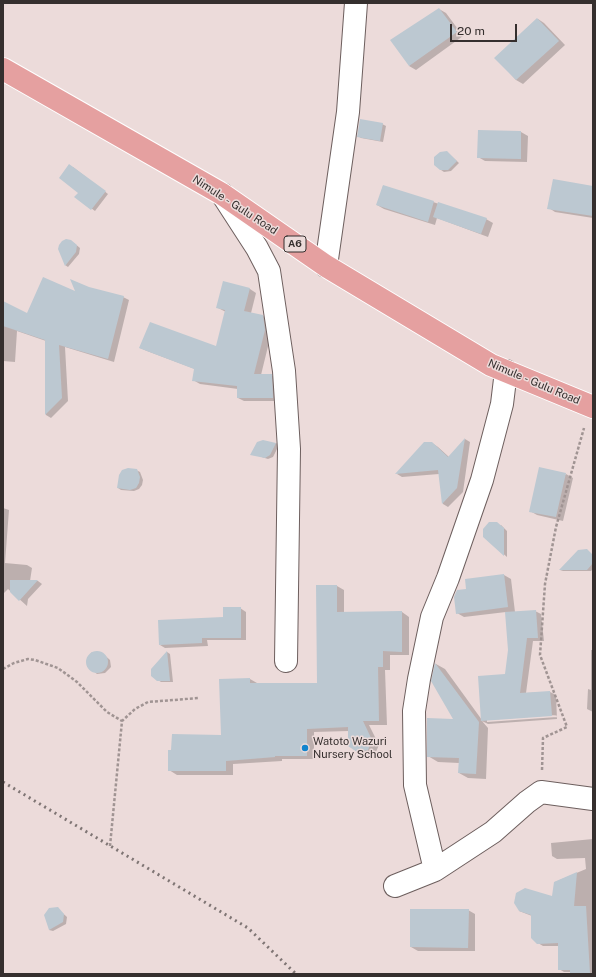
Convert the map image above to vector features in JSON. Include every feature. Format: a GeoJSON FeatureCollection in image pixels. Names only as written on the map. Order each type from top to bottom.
{"type":"FeatureCollection","features":[{"type":"Feature","properties":{"kind":"main road","name":"Nimule - Gulu Road"},"geometry":{"type":"LineString","coordinates":[[3,69],[222,194],[326,266],[491,365],[592,403]]}},
{"type":"Feature","properties":{"kind":"street"},"geometry":{"type":"LineString","coordinates":[[326,266],[348,112],[356,3]]}},
{"type":"Feature","properties":{"kind":"street"},"geometry":{"type":"LineString","coordinates":[[222,194],[257,248],[269,271],[282,364],[289,449],[286,662]]}},
{"type":"Feature","properties":{"kind":"street"},"geometry":{"type":"LineString","coordinates":[[436,870],[415,785],[414,711],[432,617],[448,578],[482,480],[502,404],[506,371]]}},
{"type":"Feature","properties":{"kind":"street"},"geometry":{"type":"LineString","coordinates":[[395,886],[436,870],[493,832],[533,797],[541,792],[593,799]]}},
{"type":"Feature","properties":{"kind":"path"},"geometry":{"type":"LineString","coordinates":[[541,792],[543,738],[566,727],[540,655],[544,584],[556,528],[592,403]]}},
{"type":"Feature","properties":{"kind":"path"},"geometry":{"type":"LineString","coordinates":[[3,669],[14,663],[28,659],[58,668],[78,682],[107,712],[122,721]]}},
{"type":"Feature","properties":{"kind":"path"},"geometry":{"type":"LineString","coordinates":[[110,846],[122,721],[135,709],[148,702],[199,698]]}},
{"type":"Feature","properties":{"kind":"building"},"geometry":{"type":"Polygon","coordinates":[[[439,8],[457,32],[409,66],[390,40],[439,8]]]}},
{"type":"Feature","properties":{"kind":"building"},"geometry":{"type":"Polygon","coordinates":[[[537,18],[559,41],[516,80],[494,58],[537,18]]]}},
{"type":"Feature","properties":{"kind":"building"},"geometry":{"type":"Polygon","coordinates":[[[360,119],[383,123],[380,141],[357,137],[360,119]]]}},
{"type":"Feature","properties":{"kind":"building"},"geometry":{"type":"Polygon","coordinates":[[[478,130],[521,131],[521,159],[477,158],[478,130]]]}},
{"type":"Feature","properties":{"kind":"building"},"geometry":{"type":"Polygon","coordinates":[[[447,151],[457,161],[448,170],[440,170],[434,165],[434,157],[440,152],[447,151]]]}},
{"type":"Feature","properties":{"kind":"building"},"geometry":{"type":"Polygon","coordinates":[[[69,164],[106,191],[91,210],[74,197],[78,193],[59,178],[69,164]]]}},
{"type":"Feature","properties":{"kind":"building"},"geometry":{"type":"Polygon","coordinates":[[[553,179],[593,186],[593,216],[547,209],[553,179]]]}},
{"type":"Feature","properties":{"kind":"building"},"geometry":{"type":"Polygon","coordinates":[[[383,185],[434,201],[428,222],[376,205],[383,185]]]}},
{"type":"Feature","properties":{"kind":"building"},"geometry":{"type":"Polygon","coordinates":[[[438,202],[487,218],[481,234],[433,217],[438,202]]]}},
{"type":"Feature","properties":{"kind":"building"},"geometry":{"type":"Polygon","coordinates":[[[66,239],[71,240],[77,245],[76,252],[65,266],[58,249],[62,241],[66,239]]]}},
{"type":"Feature","properties":{"kind":"building"},"geometry":{"type":"Polygon","coordinates":[[[43,277],[75,291],[70,279],[89,287],[124,296],[108,359],[59,345],[62,398],[45,415],[45,340],[3,326],[3,301],[27,313],[43,277]]]}},
{"type":"Feature","properties":{"kind":"building"},"geometry":{"type":"Polygon","coordinates":[[[223,281],[250,288],[244,311],[263,315],[265,330],[254,374],[272,374],[273,398],[237,398],[237,386],[192,381],[194,369],[139,348],[150,322],[216,346],[225,310],[216,308],[223,281]]]}},
{"type":"Feature","properties":{"kind":"building"},"geometry":{"type":"Polygon","coordinates":[[[465,438],[457,488],[442,504],[438,470],[395,474],[424,442],[432,442],[448,457],[465,438]]]}},
{"type":"Feature","properties":{"kind":"building"},"geometry":{"type":"Polygon","coordinates":[[[263,440],[276,443],[270,455],[265,458],[250,455],[257,442],[263,440]]]}},
{"type":"Feature","properties":{"kind":"building"},"geometry":{"type":"Polygon","coordinates":[[[539,467],[566,473],[556,517],[529,512],[539,467]]]}},
{"type":"Feature","properties":{"kind":"building"},"geometry":{"type":"Polygon","coordinates":[[[128,468],[137,469],[140,477],[139,483],[136,488],[130,490],[117,488],[119,475],[122,470],[128,468]]]}},
{"type":"Feature","properties":{"kind":"building"},"geometry":{"type":"Polygon","coordinates":[[[489,522],[497,522],[504,528],[504,556],[483,537],[483,529],[489,522]]]}},
{"type":"Feature","properties":{"kind":"building"},"geometry":{"type":"Polygon","coordinates":[[[587,549],[593,555],[593,563],[587,570],[559,570],[578,550],[587,549]]]}},
{"type":"Feature","properties":{"kind":"building"},"geometry":{"type":"Polygon","coordinates":[[[504,574],[508,607],[456,614],[454,597],[457,590],[466,589],[465,579],[504,574]]]}},
{"type":"Feature","properties":{"kind":"building"},"geometry":{"type":"Polygon","coordinates":[[[10,580],[38,580],[19,601],[10,592],[10,580]]]}},
{"type":"Feature","properties":{"kind":"building"},"geometry":{"type":"Polygon","coordinates":[[[316,585],[337,585],[337,612],[402,611],[402,652],[383,651],[383,667],[378,667],[379,721],[363,721],[372,740],[368,750],[357,752],[348,746],[348,727],[307,729],[307,756],[275,756],[226,761],[226,771],[168,771],[168,750],[171,750],[172,734],[221,735],[219,679],[250,678],[250,683],[317,683],[316,585]]]}},
{"type":"Feature","properties":{"kind":"building"},"geometry":{"type":"Polygon","coordinates":[[[223,607],[241,607],[241,638],[202,638],[202,643],[159,645],[158,620],[223,617],[223,607]]]}},
{"type":"Feature","properties":{"kind":"building"},"geometry":{"type":"Polygon","coordinates":[[[536,610],[538,638],[527,638],[520,693],[550,691],[552,716],[481,721],[478,676],[505,674],[508,650],[505,612],[536,610]]]}},
{"type":"Feature","properties":{"kind":"building"},"geometry":{"type":"Polygon","coordinates":[[[97,651],[105,654],[108,662],[105,670],[97,673],[89,670],[86,662],[89,654],[97,651]]]}},
{"type":"Feature","properties":{"kind":"building"},"geometry":{"type":"Polygon","coordinates":[[[167,651],[170,681],[157,681],[151,676],[151,669],[167,651]]]}},
{"type":"Feature","properties":{"kind":"building"},"geometry":{"type":"Polygon","coordinates":[[[435,663],[479,722],[476,774],[458,773],[459,758],[427,757],[427,718],[453,719],[431,681],[435,663]]]}},
{"type":"Feature","properties":{"kind":"building"},"geometry":{"type":"Polygon","coordinates":[[[577,872],[574,906],[586,906],[590,974],[570,974],[570,970],[558,970],[558,943],[537,944],[531,938],[531,915],[519,911],[514,903],[516,893],[525,888],[552,896],[554,882],[577,872]]]}},
{"type":"Feature","properties":{"kind":"building"},"geometry":{"type":"Polygon","coordinates":[[[58,907],[64,914],[63,922],[49,930],[44,915],[49,908],[58,907]]]}},
{"type":"Feature","properties":{"kind":"building"},"geometry":{"type":"Polygon","coordinates":[[[410,909],[469,909],[468,948],[410,947],[410,909]]]}},
{"type":"Feature","properties":{"kind":"railway"},"geometry":{"type":"LineString","coordinates":[[3,782],[248,928],[296,974]]}},
{"type":"Feature","properties":{"kind":"place","name":"Watoto Wazuri Nursery School"},"geometry":{"type":"Point","coordinates":[305,748]}}]}
